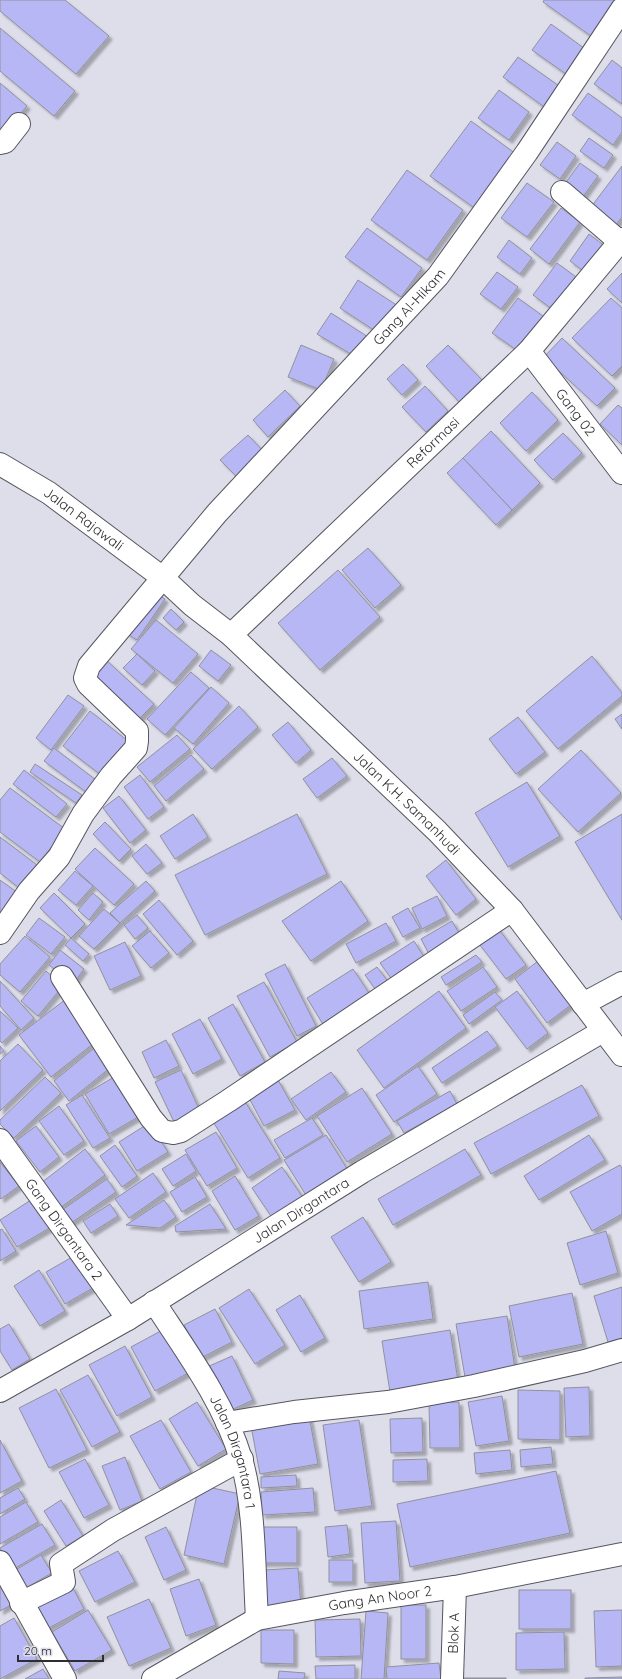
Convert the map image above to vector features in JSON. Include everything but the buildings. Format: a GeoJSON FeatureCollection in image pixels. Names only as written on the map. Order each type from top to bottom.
{"type":"FeatureCollection","features":[{"type":"Feature","properties":{"kind":"street","name":"Gang Al-Hikam"},"geometry":{"type":"LineString","coordinates":[[0,934],[29,891],[59,857],[83,814],[110,776],[136,748],[138,741],[136,731],[88,684],[85,678],[86,671],[120,626],[163,578],[217,513],[438,276],[527,152],[622,9]]}},
{"type":"Feature","properties":{"kind":"street"},"geometry":{"type":"LineString","coordinates":[[0,143],[4,142],[19,124]]}},
{"type":"Feature","properties":{"kind":"street"},"geometry":{"type":"LineString","coordinates":[[562,192],[621,240]]}},
{"type":"Feature","properties":{"kind":"street","name":"Reformasi"},"geometry":{"type":"LineString","coordinates":[[231,635],[529,351],[621,240]]}},
{"type":"Feature","properties":{"kind":"street","name":"Gang 02"},"geometry":{"type":"LineString","coordinates":[[529,351],[622,473]]}},
{"type":"Feature","properties":{"kind":"street","name":"Jalan Rajawali"},"geometry":{"type":"LineString","coordinates":[[0,464],[48,493],[163,578]]}},
{"type":"Feature","properties":{"kind":"street","name":"Jalan K.H. Samanhudi"},"geometry":{"type":"LineString","coordinates":[[163,578],[192,605],[231,635],[437,831],[512,910],[622,1055]]}},
{"type":"Feature","properties":{"kind":"street"},"geometry":{"type":"LineString","coordinates":[[62,977],[151,1118],[162,1131],[174,1133],[181,1131],[228,1101],[512,910]]}},
{"type":"Feature","properties":{"kind":"street"},"geometry":{"type":"LineString","coordinates":[[583,1004],[622,983]]}},
{"type":"Feature","properties":{"kind":"street","name":"Jalan Dirgantara"},"geometry":{"type":"LineString","coordinates":[[0,1391],[128,1319],[362,1172],[603,1031]]}},
{"type":"Feature","properties":{"kind":"street","name":"Gang Dirgantara 2"},"geometry":{"type":"LineString","coordinates":[[0,1140],[128,1319]]}},
{"type":"Feature","properties":{"kind":"street","name":"Jalan Dirgantara 1"},"geometry":{"type":"LineString","coordinates":[[154,1302],[205,1382],[227,1423],[242,1459],[250,1506],[257,1619]]}},
{"type":"Feature","properties":{"kind":"street"},"geometry":{"type":"LineString","coordinates":[[227,1423],[294,1412],[396,1401],[474,1386],[578,1363],[622,1350]]}},
{"type":"Feature","properties":{"kind":"street"},"geometry":{"type":"LineString","coordinates":[[21,1603],[64,1582],[61,1564],[80,1551],[113,1530],[242,1459]]}},
{"type":"Feature","properties":{"kind":"street","name":"Gang An Noor 2"},"geometry":{"type":"LineString","coordinates":[[153,1679],[257,1619],[344,1603],[455,1587],[622,1554]]}},
{"type":"Feature","properties":{"kind":"street"},"geometry":{"type":"LineString","coordinates":[[0,1562],[21,1603],[65,1679]]}},
{"type":"Feature","properties":{"kind":"street","name":"Blok A"},"geometry":{"type":"LineString","coordinates":[[452,1679],[455,1587]]}}]}
